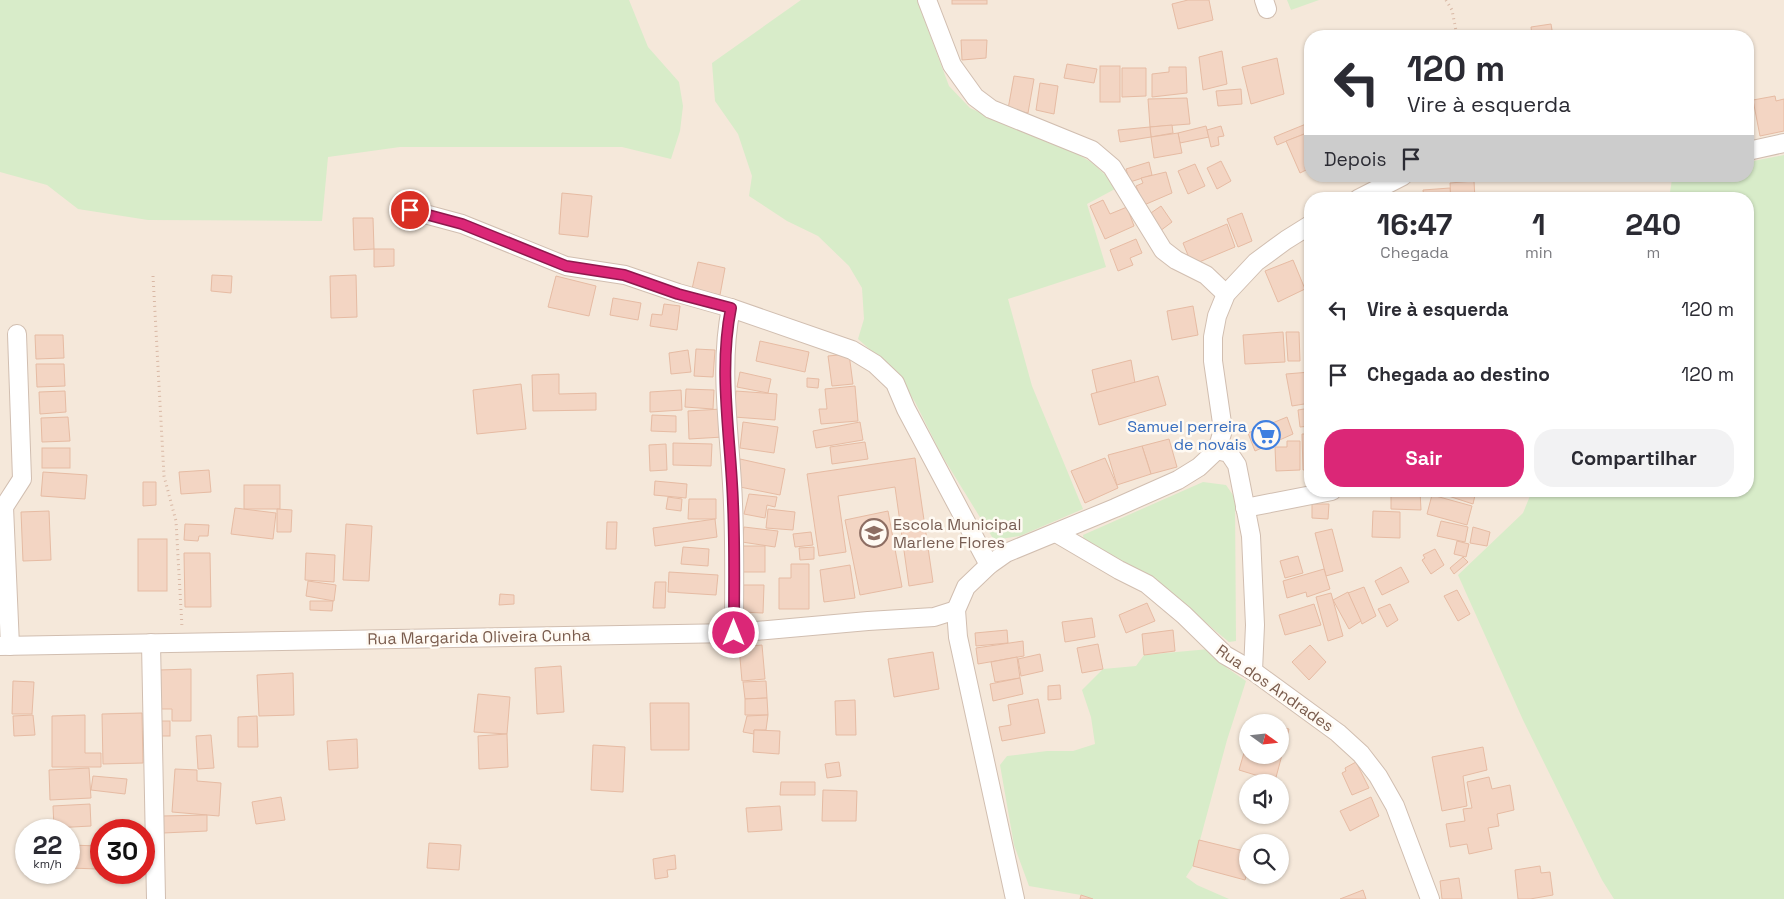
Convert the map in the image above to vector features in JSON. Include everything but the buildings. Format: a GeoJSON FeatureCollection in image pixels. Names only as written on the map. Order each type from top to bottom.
{"type":"FeatureCollection","features":[{"type":"Feature","properties":{"kind":"street"},"geometry":{"type":"LineString","coordinates":[[927,0],[952,65],[975,96],[991,109],[1092,150],[1112,167],[1163,250],[1176,260],[1206,275],[1226,294]]}},
{"type":"Feature","properties":{"kind":"street"},"geometry":{"type":"LineString","coordinates":[[1754,150],[1784,143]]}},
{"type":"Feature","properties":{"kind":"street"},"geometry":{"type":"LineString","coordinates":[[1372,192],[1391,182]]}},
{"type":"Feature","properties":{"kind":"street"},"geometry":{"type":"LineString","coordinates":[[410,210],[462,224],[566,266],[624,275],[678,294],[731,308],[852,350],[875,364],[895,383],[906,409],[989,565]]}},
{"type":"Feature","properties":{"kind":"street"},"geometry":{"type":"LineString","coordinates":[[1015,899],[958,637],[956,610],[966,588],[989,565],[1006,553],[1178,480],[1199,467],[1217,450],[1223,430],[1213,361],[1213,337],[1217,316],[1226,294],[1256,262],[1304,229]]}},
{"type":"Feature","properties":{"kind":"street"},"geometry":{"type":"LineString","coordinates":[[731,308],[727,327],[726,385],[733,505],[734,633]]}},
{"type":"Feature","properties":{"kind":"street"},"geometry":{"type":"LineString","coordinates":[[5,646],[4,507],[22,479],[17,334]]}},
{"type":"Feature","properties":{"kind":"street"},"geometry":{"type":"LineString","coordinates":[[1217,450],[1229,453],[1237,465],[1242,483],[1251,544],[1255,625],[1253,671]]}},
{"type":"Feature","properties":{"kind":"street"},"geometry":{"type":"LineString","coordinates":[[1245,508],[1304,496]]}},
{"type":"Feature","properties":{"kind":"street","name":"Rua dos Andrades"},"geometry":{"type":"LineString","coordinates":[[1056,533],[1147,584],[1184,615],[1225,655],[1253,671],[1338,733],[1361,754],[1378,776],[1395,806],[1430,899]]}},
{"type":"Feature","properties":{"kind":"street","name":"Rua Margarida Oliveira Cunha"},"geometry":{"type":"LineString","coordinates":[[5,646],[734,633],[934,617],[956,610]]}},
{"type":"Feature","properties":{"kind":"street"},"geometry":{"type":"LineString","coordinates":[[151,643],[156,899]]}},
{"type":"Feature","properties":{"kind":"path"},"geometry":{"type":"LineString","coordinates":[[1446,0],[1452,10],[1456,30]]}},
{"type":"Feature","properties":{"kind":"path"},"geometry":{"type":"LineString","coordinates":[[152,276],[164,476],[176,521],[183,643]]}},
{"type":"Feature","properties":{"kind":"shaded area"},"geometry":{"type":"Polygon","coordinates":[[[0,0],[1784,0],[1784,899],[0,899],[0,0]]]}},
{"type":"Feature","properties":{"kind":"green space"},"geometry":{"type":"Polygon","coordinates":[[[0,0],[629,0],[648,47],[679,82],[683,106],[680,131],[671,159],[622,147],[400,147],[328,157],[322,221],[148,220],[78,209],[47,185],[0,172],[0,0]]]}},
{"type":"Feature","properties":{"kind":"green space"},"geometry":{"type":"Polygon","coordinates":[[[801,0],[917,0],[949,86],[970,108],[1026,133],[1067,148],[1091,162],[1110,179],[1115,189],[1087,204],[1106,267],[1008,299],[1032,386],[1083,509],[1020,536],[994,540],[941,454],[915,402],[894,371],[858,339],[864,319],[862,288],[849,266],[818,236],[787,221],[749,196],[752,176],[738,134],[715,101],[712,63],[801,0]]]}},
{"type":"Feature","properties":{"kind":"green space"},"geometry":{"type":"Polygon","coordinates":[[[1287,0],[1319,0],[1291,10],[1287,0]]]}},
{"type":"Feature","properties":{"kind":"green space"},"geometry":{"type":"Polygon","coordinates":[[[1784,155],[1784,899],[1614,899],[1602,880],[1523,720],[1458,575],[1523,513],[1530,497],[1754,497],[1754,192],[1670,192],[1672,182],[1754,182],[1754,161],[1784,155]]]}},
{"type":"Feature","properties":{"kind":"green space"},"geometry":{"type":"Polygon","coordinates":[[[1203,482],[1226,485],[1235,498],[1236,641],[1229,642],[1183,602],[1154,581],[1084,541],[1083,535],[1203,482]]]}},
{"type":"Feature","properties":{"kind":"green space"},"geometry":{"type":"Polygon","coordinates":[[[1209,649],[1227,668],[1246,681],[1227,740],[1193,866],[1186,877],[1197,885],[1229,899],[1093,899],[1081,895],[1029,886],[1014,845],[1000,765],[1007,756],[1047,751],[1073,751],[1095,744],[1091,717],[1082,690],[1103,669],[1136,666],[1144,655],[1209,649]]]}},
{"type":"Feature","properties":{"kind":"place","name":"Samuel perreira de novais"},"geometry":{"type":"Point","coordinates":[1266,435]}},
{"type":"Feature","properties":{"kind":"place","name":"Escola Municipal Marlene Flores"},"geometry":{"type":"Point","coordinates":[874,533]}},
{"type":"Feature","properties":{"kind":"route"},"geometry":{"type":"LineString","coordinates":[[410,210],[462,224],[566,266],[624,275],[678,294],[731,308],[727,327],[726,385],[733,505],[734,633]]}}]}
